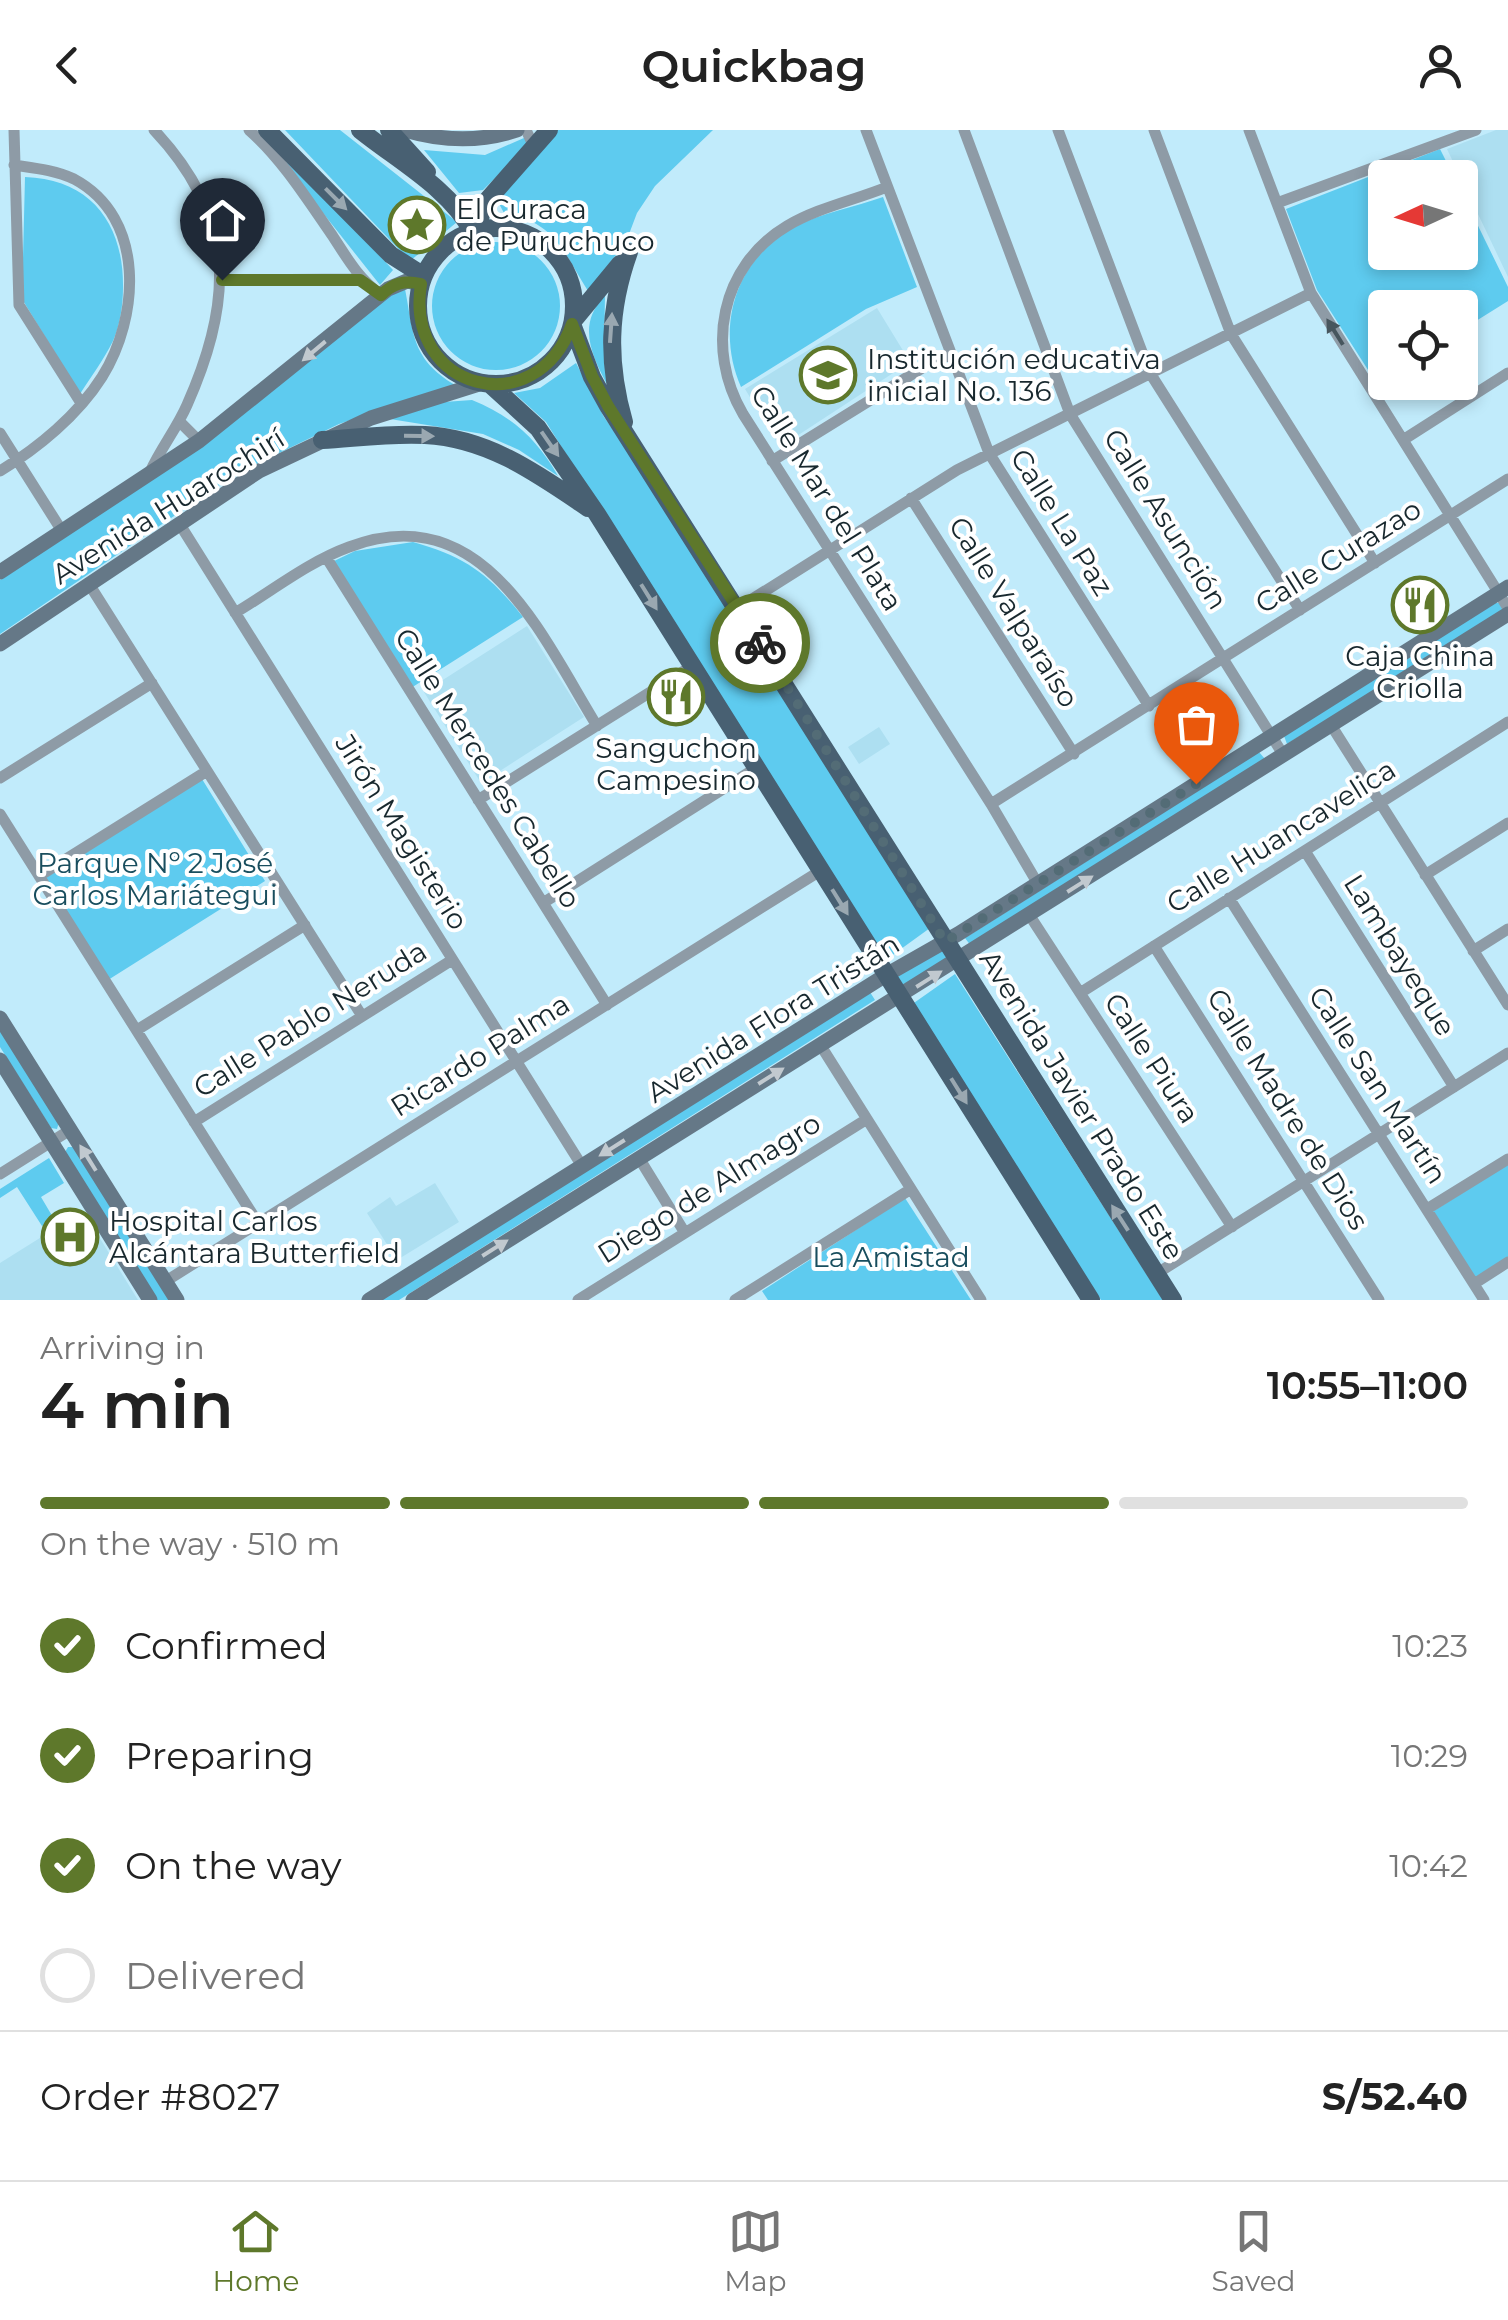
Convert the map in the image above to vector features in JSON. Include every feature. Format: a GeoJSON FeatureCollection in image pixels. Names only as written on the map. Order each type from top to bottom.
{"type":"FeatureCollection","features":[{"type":"Feature","properties":{"kind":"main road"},"geometry":{"type":"LineString","coordinates":[[360,130],[441,193],[474,231]]}},
{"type":"Feature","properties":{"kind":"main road"},"geometry":{"type":"LineString","coordinates":[[389,130],[426,170],[441,193]]}},
{"type":"Feature","properties":{"kind":"main road"},"geometry":{"type":"LineString","coordinates":[[405,130],[466,139],[517,130]]}},
{"type":"Feature","properties":{"kind":"main road"},"geometry":{"type":"LineString","coordinates":[[474,231],[484,204],[530,138],[548,130]]}},
{"type":"Feature","properties":{"kind":"main road"},"geometry":{"type":"LineString","coordinates":[[259,133],[423,280]]}},
{"type":"Feature","properties":{"kind":"main road"},"geometry":{"type":"LineString","coordinates":[[572,323],[570,282],[562,264],[550,249],[516,230],[474,231],[442,250],[423,280],[420,321],[435,355],[464,378],[487,384],[528,378],[544,368],[562,349],[572,323],[629,252],[614,302],[610,343],[621,412],[640,455]]}},
{"type":"Feature","properties":{"kind":"main road","name":"Avenida Huarochirí"},"geometry":{"type":"LineString","coordinates":[[0,572],[199,441],[398,283],[423,280]]}},
{"type":"Feature","properties":{"kind":"main road","name":"Avenida Javier Prado Este"},"geometry":{"type":"LineString","coordinates":[[572,323],[600,392],[1173,1300]]}},
{"type":"Feature","properties":{"kind":"main road"},"geometry":{"type":"LineString","coordinates":[[487,384],[538,428],[597,514],[1090,1300]]}},
{"type":"Feature","properties":{"kind":"main road","name":"Avenida Huarochirí"},"geometry":{"type":"LineString","coordinates":[[0,644],[259,471],[406,406],[487,384]]}},
{"type":"Feature","properties":{"kind":"main road"},"geometry":{"type":"LineString","coordinates":[[322,440],[421,434],[460,441],[502,454],[597,514]]}},
{"type":"Feature","properties":{"kind":"main road","name":"Avenida Flora Tristán"},"geometry":{"type":"LineString","coordinates":[[369,1300],[1503,590]]}},
{"type":"Feature","properties":{"kind":"main road","name":"Avenida Flora Tristán"},"geometry":{"type":"LineString","coordinates":[[413,1300],[900,998],[1508,611]]}},
{"type":"Feature","properties":{"kind":"main road"},"geometry":{"type":"LineString","coordinates":[[0,1018],[177,1300]]}},
{"type":"Feature","properties":{"kind":"main road"},"geometry":{"type":"LineString","coordinates":[[0,1060],[150,1300]]}},
{"type":"Feature","properties":{"kind":"street"},"geometry":{"type":"LineString","coordinates":[[14,130],[19,305],[82,404]]}},
{"type":"Feature","properties":{"kind":"street"},"geometry":{"type":"LineString","coordinates":[[148,477],[209,352],[222,280],[218,240],[206,202],[187,167],[154,130]]}},
{"type":"Feature","properties":{"kind":"street","name":"Calle La Paz"},"geometry":{"type":"LineString","coordinates":[[866,130],[989,453],[1149,706]]}},
{"type":"Feature","properties":{"kind":"street","name":"Calle Asunción"},"geometry":{"type":"LineString","coordinates":[[964,130],[1070,414],[1284,756]]}},
{"type":"Feature","properties":{"kind":"street"},"geometry":{"type":"LineString","coordinates":[[1058,130],[1150,374],[1300,610]]}},
{"type":"Feature","properties":{"kind":"street"},"geometry":{"type":"LineString","coordinates":[[1154,130],[1230,334],[1375,562]]}},
{"type":"Feature","properties":{"kind":"street"},"geometry":{"type":"LineString","coordinates":[[1249,130],[1311,293],[1450,515],[1503,590],[1508,611]]}},
{"type":"Feature","properties":{"kind":"street"},"geometry":{"type":"LineString","coordinates":[[1277,204],[1476,130]]}},
{"type":"Feature","properties":{"kind":"street"},"geometry":{"type":"LineString","coordinates":[[259,133],[360,280],[381,295]]}},
{"type":"Feature","properties":{"kind":"street"},"geometry":{"type":"LineString","coordinates":[[0,471],[82,404],[116,352],[126,323],[130,284],[127,250],[116,222],[98,198],[75,180],[47,170],[14,165]]}},
{"type":"Feature","properties":{"kind":"street","name":"Calle Mar del Plata"},"geometry":{"type":"LineString","coordinates":[[888,188],[786,227],[751,258],[731,291],[722,334],[726,377],[731,394],[772,461],[1038,884]]}},
{"type":"Feature","properties":{"kind":"street"},"geometry":{"type":"LineString","coordinates":[[222,280],[360,280]]}},
{"type":"Feature","properties":{"kind":"street"},"geometry":{"type":"LineString","coordinates":[[360,280],[361,311]]}},
{"type":"Feature","properties":{"kind":"street"},"geometry":{"type":"LineString","coordinates":[[738,608],[989,453],[1311,293]]}},
{"type":"Feature","properties":{"kind":"street"},"geometry":{"type":"LineString","coordinates":[[772,461],[951,354]]}},
{"type":"Feature","properties":{"kind":"street"},"geometry":{"type":"LineString","coordinates":[[1403,440],[1508,373]]}},
{"type":"Feature","properties":{"kind":"street"},"geometry":{"type":"LineString","coordinates":[[179,420],[199,441]]}},
{"type":"Feature","properties":{"kind":"street"},"geometry":{"type":"LineString","coordinates":[[0,433],[62,530]]}},
{"type":"Feature","properties":{"kind":"street","name":"Calle Curazao"},"geometry":{"type":"LineString","coordinates":[[991,804],[1508,478]]}},
{"type":"Feature","properties":{"kind":"street","name":"Calle Valparaíso"},"geometry":{"type":"LineString","coordinates":[[912,498],[1074,754]]}},
{"type":"Feature","properties":{"kind":"street","name":"Jirón Magisterio"},"geometry":{"type":"LineString","coordinates":[[179,524],[582,1166]]}},
{"type":"Feature","properties":{"kind":"street"},"geometry":{"type":"LineString","coordinates":[[235,613],[326,557],[355,544],[399,538],[430,541],[472,557],[500,578],[517,597],[597,726]]}},
{"type":"Feature","properties":{"kind":"street","name":"Calle Mercedes Cabello"},"geometry":{"type":"LineString","coordinates":[[326,557],[607,1005]]}},
{"type":"Feature","properties":{"kind":"street"},"geometry":{"type":"LineString","coordinates":[[89,584],[362,1016]]}},
{"type":"Feature","properties":{"kind":"street"},"geometry":{"type":"LineString","coordinates":[[478,800],[692,666]]}},
{"type":"Feature","properties":{"kind":"street"},"geometry":{"type":"LineString","coordinates":[[0,778],[152,683]]}},
{"type":"Feature","properties":{"kind":"street","name":"Calle Huancavelica"},"geometry":{"type":"LineString","coordinates":[[1080,992],[1508,722]]}},
{"type":"Feature","properties":{"kind":"street"},"geometry":{"type":"LineString","coordinates":[[1331,725],[1508,1005]]}},
{"type":"Feature","properties":{"kind":"street"},"geometry":{"type":"LineString","coordinates":[[543,903],[756,768]]}},
{"type":"Feature","properties":{"kind":"street"},"geometry":{"type":"LineString","coordinates":[[40,876],[208,771]]}},
{"type":"Feature","properties":{"kind":"street"},"geometry":{"type":"LineString","coordinates":[[0,814],[258,1223]]}},
{"type":"Feature","properties":{"kind":"street"},"geometry":{"type":"LineString","coordinates":[[1425,875],[1508,823]]}},
{"type":"Feature","properties":{"kind":"street","name":"Lambayeque"},"geometry":{"type":"LineString","coordinates":[[1304,851],[1454,1087]]}},
{"type":"Feature","properties":{"kind":"street","name":"Ricardo Palma"},"geometry":{"type":"LineString","coordinates":[[166,1281],[820,871]]}},
{"type":"Feature","properties":{"kind":"street","name":"Calle San Martín"},"geometry":{"type":"LineString","coordinates":[[1229,898],[1484,1300]]}},
{"type":"Feature","properties":{"kind":"street","name":"Calle Piura"},"geometry":{"type":"LineString","coordinates":[[1030,916],[1232,1227]]}},
{"type":"Feature","properties":{"kind":"street"},"geometry":{"type":"LineString","coordinates":[[136,1030],[305,926]]}},
{"type":"Feature","properties":{"kind":"street"},"geometry":{"type":"LineString","coordinates":[[1474,950],[1508,929]]}},
{"type":"Feature","properties":{"kind":"street","name":"Calle Madre de Dios"},"geometry":{"type":"LineString","coordinates":[[1154,946],[1379,1300]]}},
{"type":"Feature","properties":{"kind":"street","name":"Calle Pablo Neruda"},"geometry":{"type":"LineString","coordinates":[[194,1122],[452,960]]}},
{"type":"Feature","properties":{"kind":"street"},"geometry":{"type":"LineString","coordinates":[[821,1046],[981,1300]]}},
{"type":"Feature","properties":{"kind":"street"},"geometry":{"type":"LineString","coordinates":[[1156,1274],[1508,1053]]}},
{"type":"Feature","properties":{"kind":"street","name":"Diego de Almagro"},"geometry":{"type":"LineString","coordinates":[[578,1300],[867,1118]]}},
{"type":"Feature","properties":{"kind":"street"},"geometry":{"type":"LineString","coordinates":[[0,1174],[70,1130]]}},
{"type":"Feature","properties":{"kind":"street"},"geometry":{"type":"LineString","coordinates":[[638,1158],[685,1233]]}},
{"type":"Feature","properties":{"kind":"street"},"geometry":{"type":"LineString","coordinates":[[1427,1209],[1508,1159]]}},
{"type":"Feature","properties":{"kind":"street"},"geometry":{"type":"LineString","coordinates":[[735,1300],[756,1294],[912,1189]]}},
{"type":"Feature","properties":{"kind":"street"},"geometry":{"type":"LineString","coordinates":[[1474,1284],[1508,1262]]}},
{"type":"Feature","properties":{"kind":"street"},"geometry":{"type":"LineString","coordinates":[[436,1285],[446,1300]]}},
{"type":"Feature","properties":{"kind":"shaded area"},"geometry":{"type":"Polygon","coordinates":[[[1496,130],[1508,130],[1508,277],[1478,214],[1478,160],[1452,160],[1447,149],[1496,130]]]}},
{"type":"Feature","properties":{"kind":"shaded area","name":"Institución educativa inicial No. 136"},"geometry":{"type":"Polygon","coordinates":[[[877,308],[910,362],[780,447],[745,389],[877,308]]]}},
{"type":"Feature","properties":{"kind":"shaded area"},"geometry":{"type":"Polygon","coordinates":[[[527,626],[584,717],[481,783],[424,692],[527,626]]]}},
{"type":"Feature","properties":{"kind":"shaded area"},"geometry":{"type":"Polygon","coordinates":[[[879,727],[890,744],[859,764],[848,747],[879,727]]]}},
{"type":"Feature","properties":{"kind":"shaded area"},"geometry":{"type":"Polygon","coordinates":[[[435,1183],[459,1222],[397,1260],[367,1213],[390,1197],[396,1206],[435,1183]]]}},
{"type":"Feature","properties":{"kind":"shaded area","name":"Hospital Carlos Alcántara Butterfield"},"geometry":{"type":"Polygon","coordinates":[[[83,1211],[138,1300],[0,1300],[0,1263],[83,1211]]]}},
{"type":"Feature","properties":{"kind":"green space"},"geometry":{"type":"Polygon","coordinates":[[[285,130],[340,130],[457,222],[410,261],[285,130]]]}},
{"type":"Feature","properties":{"kind":"green space"},"geometry":{"type":"Polygon","coordinates":[[[556,130],[713,130],[655,186],[637,213],[626,242],[588,291],[556,240],[535,223],[504,213],[496,198],[556,130]]]}},
{"type":"Feature","properties":{"kind":"green space"},"geometry":{"type":"Polygon","coordinates":[[[533,134],[533,141],[483,190],[459,193],[424,150],[485,155],[533,134]]]}},
{"type":"Feature","properties":{"kind":"green space"},"geometry":{"type":"Polygon","coordinates":[[[1440,149],[1446,160],[1412,160],[1440,149]]]}},
{"type":"Feature","properties":{"kind":"green space"},"geometry":{"type":"Polygon","coordinates":[[[290,160],[393,270],[380,285],[285,165],[290,160]]]}},
{"type":"Feature","properties":{"kind":"green space"},"geometry":{"type":"Polygon","coordinates":[[[25,177],[68,186],[85,196],[110,225],[117,244],[123,288],[119,322],[109,348],[80,394],[22,299],[25,177]]]}},
{"type":"Feature","properties":{"kind":"green space"},"geometry":{"type":"Polygon","coordinates":[[[1368,177],[1368,270],[1478,270],[1478,226],[1508,287],[1508,301],[1478,320],[1478,290],[1368,290],[1368,370],[1317,290],[1286,209],[1368,177]]]}},
{"type":"Feature","properties":{"kind":"green space"},"geometry":{"type":"Polygon","coordinates":[[[883,197],[917,287],[866,309],[741,387],[733,364],[731,319],[744,276],[757,257],[794,227],[883,197]]]}},
{"type":"Feature","properties":{"kind":"green space"},"geometry":{"type":"Polygon","coordinates":[[[496,242],[520,247],[541,261],[555,282],[560,306],[555,330],[541,351],[520,365],[496,370],[472,365],[451,351],[437,330],[432,306],[437,282],[451,261],[472,247],[496,242]]]}},
{"type":"Feature","properties":{"kind":"green space"},"geometry":{"type":"Polygon","coordinates":[[[405,289],[417,345],[430,366],[455,385],[339,424],[236,474],[0,634],[0,580],[258,401],[390,295],[405,289]]]}},
{"type":"Feature","properties":{"kind":"green space"},"geometry":{"type":"Polygon","coordinates":[[[605,296],[604,351],[609,388],[593,353],[589,329],[596,307],[605,296]]]}},
{"type":"Feature","properties":{"kind":"green space"},"geometry":{"type":"Polygon","coordinates":[[[576,363],[604,417],[641,469],[930,928],[883,962],[546,422],[514,393],[540,388],[576,363]]]}},
{"type":"Feature","properties":{"kind":"green space"},"geometry":{"type":"Polygon","coordinates":[[[472,400],[522,430],[558,476],[519,450],[483,434],[390,419],[444,402],[472,400]]]}},
{"type":"Feature","properties":{"kind":"green space"},"geometry":{"type":"Polygon","coordinates":[[[413,542],[475,569],[523,617],[411,688],[332,562],[355,551],[413,542]]]}},
{"type":"Feature","properties":{"kind":"green space"},"geometry":{"type":"Polygon","coordinates":[[[1494,603],[1504,607],[1500,613],[1287,744],[1284,736],[1494,603]]]}},
{"type":"Feature","properties":{"kind":"green space"},"geometry":{"type":"Polygon","coordinates":[[[1259,752],[1265,759],[971,946],[965,938],[1259,752]]]}},
{"type":"Feature","properties":{"kind":"green space","name":"Parque Nº 2 José Carlos Mariátegui"},"geometry":{"type":"Polygon","coordinates":[[[202,779],[265,881],[108,980],[45,878],[202,779]]]}},
{"type":"Feature","properties":{"kind":"green space"},"geometry":{"type":"Polygon","coordinates":[[[945,947],[948,962],[894,989],[897,973],[945,947]]]}},
{"type":"Feature","properties":{"kind":"green space"},"geometry":{"type":"Polygon","coordinates":[[[955,974],[1163,1300],[1101,1300],[911,1005],[955,974]]]}},
{"type":"Feature","properties":{"kind":"green space"},"geometry":{"type":"Polygon","coordinates":[[[868,989],[875,1000],[399,1300],[372,1300],[868,989]]]}},
{"type":"Feature","properties":{"kind":"green space"},"geometry":{"type":"Polygon","coordinates":[[[0,1028],[59,1122],[57,1129],[51,1128],[0,1047],[0,1028]]]}},
{"type":"Feature","properties":{"kind":"green space"},"geometry":{"type":"Polygon","coordinates":[[[74,1147],[169,1300],[156,1300],[65,1152],[74,1147]]]}},
{"type":"Feature","properties":{"kind":"green space"},"geometry":{"type":"Polygon","coordinates":[[[49,1158],[64,1183],[41,1197],[54,1219],[42,1226],[17,1187],[0,1198],[0,1189],[49,1158]]]}},
{"type":"Feature","properties":{"kind":"green space"},"geometry":{"type":"Polygon","coordinates":[[[1508,1164],[1508,1257],[1475,1278],[1432,1212],[1508,1164]]]}},
{"type":"Feature","properties":{"kind":"green space","name":"La Amistad"},"geometry":{"type":"Polygon","coordinates":[[[905,1198],[971,1300],[768,1300],[762,1291],[905,1198]]]}},
{"type":"Feature","properties":{"kind":"way so far"},"geometry":{"type":"LineString","coordinates":[[760,643],[945,942],[1196,784]]}},
{"type":"Feature","properties":{"kind":"place","name":"El Curaca de Puruchuco"},"geometry":{"type":"Point","coordinates":[417,225]}},
{"type":"Feature","properties":{"kind":"place","name":"Institución educativa inicial No. 136"},"geometry":{"type":"Point","coordinates":[828,375]}},
{"type":"Feature","properties":{"kind":"place","name":"Caja China Criolla"},"geometry":{"type":"Point","coordinates":[1420,605]}},
{"type":"Feature","properties":{"kind":"place","name":"Sanguchon Campesino"},"geometry":{"type":"Point","coordinates":[676,697]}},
{"type":"Feature","properties":{"kind":"place","name":"Hospital Carlos Alcántara Butterfield"},"geometry":{"type":"Point","coordinates":[70,1237]}},
{"type":"Feature","properties":{"kind":"route"},"geometry":{"type":"LineString","coordinates":[[222,280],[360,280],[381,295],[398,283],[421,284],[418,302],[425,339],[448,368],[482,383],[510,383],[544,368],[562,349],[572,324],[608,406],[760,643]]}}]}
